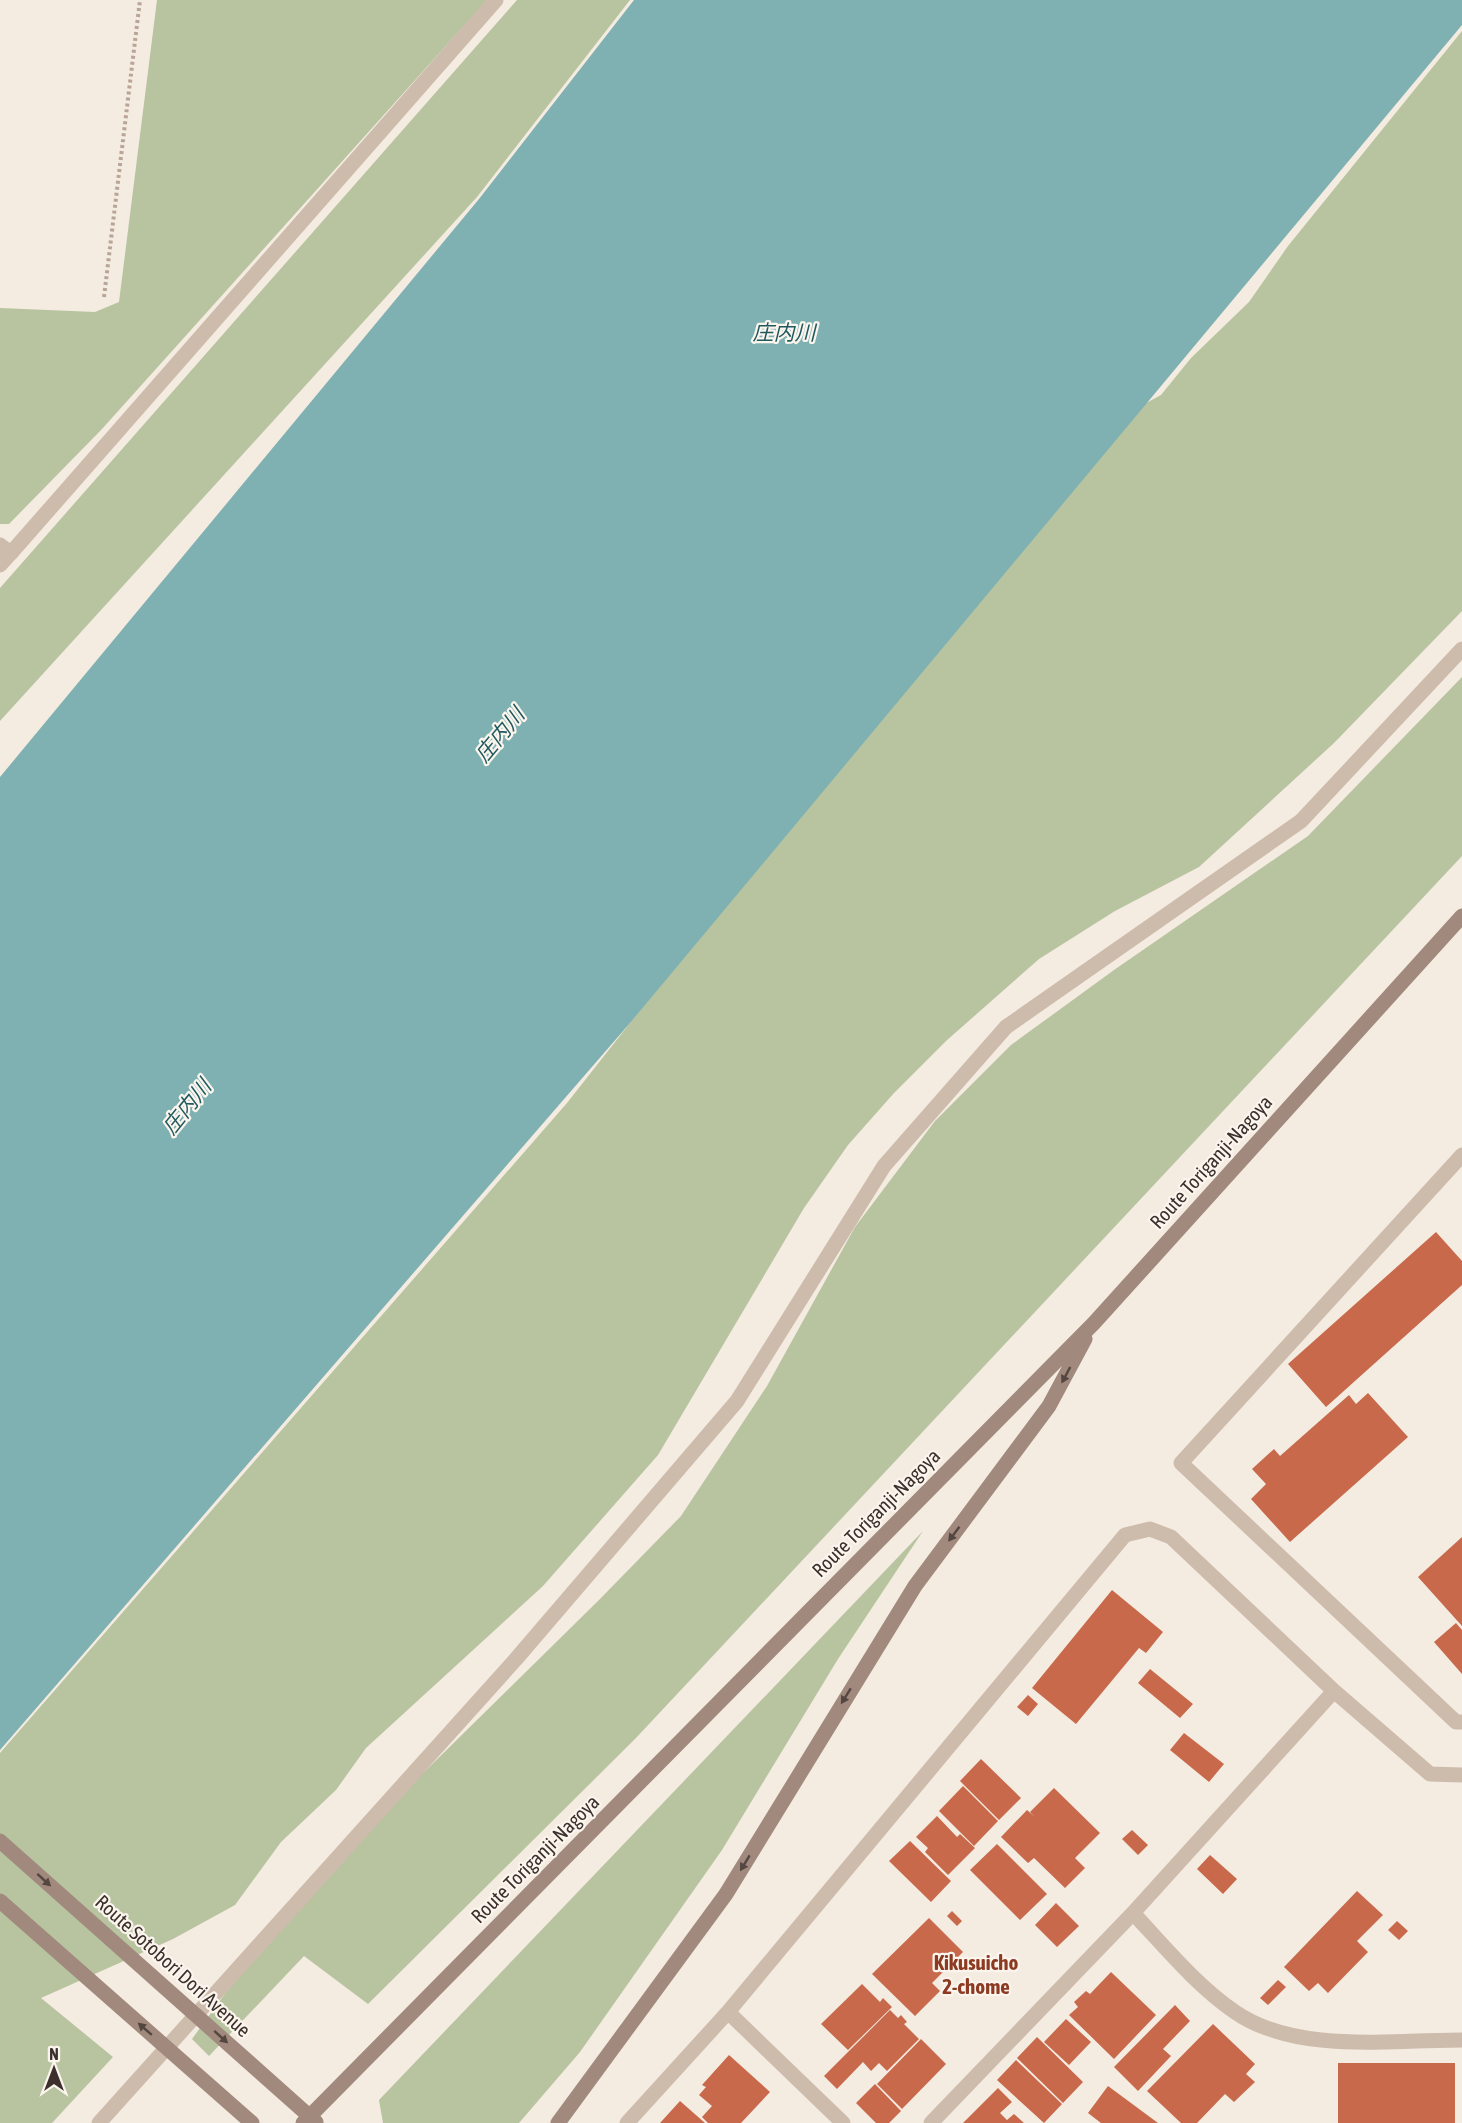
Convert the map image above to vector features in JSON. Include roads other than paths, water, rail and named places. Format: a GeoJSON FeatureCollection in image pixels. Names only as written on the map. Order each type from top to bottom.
{"type":"FeatureCollection","features":[{"type":"Feature","properties":{"kind":"main road","name":"Route Toriganji-Nagoya"},"geometry":{"type":"LineString","coordinates":[[310,2121],[1094,1323],[1462,916]]}},
{"type":"Feature","properties":{"kind":"main road"},"geometry":{"type":"LineString","coordinates":[[558,2123],[726,1894],[915,1586],[1049,1406],[1094,1323]]}},
{"type":"Feature","properties":{"kind":"main road","name":"Route Sotobori Dori Avenue"},"geometry":{"type":"LineString","coordinates":[[0,1841],[285,2093],[310,2121]]}},
{"type":"Feature","properties":{"kind":"main road"},"geometry":{"type":"LineString","coordinates":[[0,1901],[252,2123]]}},
{"type":"Feature","properties":{"kind":"street"},"geometry":{"type":"LineString","coordinates":[[0,565],[6,549],[496,0]]}},
{"type":"Feature","properties":{"kind":"street"},"geometry":{"type":"LineString","coordinates":[[99,2123],[516,1659],[737,1401],[884,1166],[1006,1027],[1301,821],[1462,649]]}},
{"type":"Feature","properties":{"kind":"street"},"geometry":{"type":"LineString","coordinates":[[1462,1155],[1181,1463],[1456,1722],[1462,1722]]}},
{"type":"Feature","properties":{"kind":"street"},"geometry":{"type":"LineString","coordinates":[[627,2123],[728,2012],[1125,1535],[1150,1529],[1172,1537],[1334,1691],[1430,1774],[1462,1775]]}},
{"type":"Feature","properties":{"kind":"street"},"geometry":{"type":"LineString","coordinates":[[931,2123],[1133,1913],[1334,1691]]}},
{"type":"Feature","properties":{"kind":"street"},"geometry":{"type":"LineString","coordinates":[[1133,1913],[1200,1983],[1235,2012],[1267,2029],[1310,2041],[1462,2040]]}},
{"type":"Feature","properties":{"kind":"street"},"geometry":{"type":"LineString","coordinates":[[728,2012],[843,2123]]}},
{"type":"Feature","properties":{"kind":"water","name":"庄内川"},"geometry":{"type":"Polygon","coordinates":[[[634,0],[1462,0],[1462,25],[630,1023],[0,1750],[0,777],[479,199],[634,0]]]}},
{"type":"Feature","properties":{"kind":"district","name":"Kikusuicho 2-chome"},"geometry":{"type":"Point","coordinates":[976,1975]}}]}
